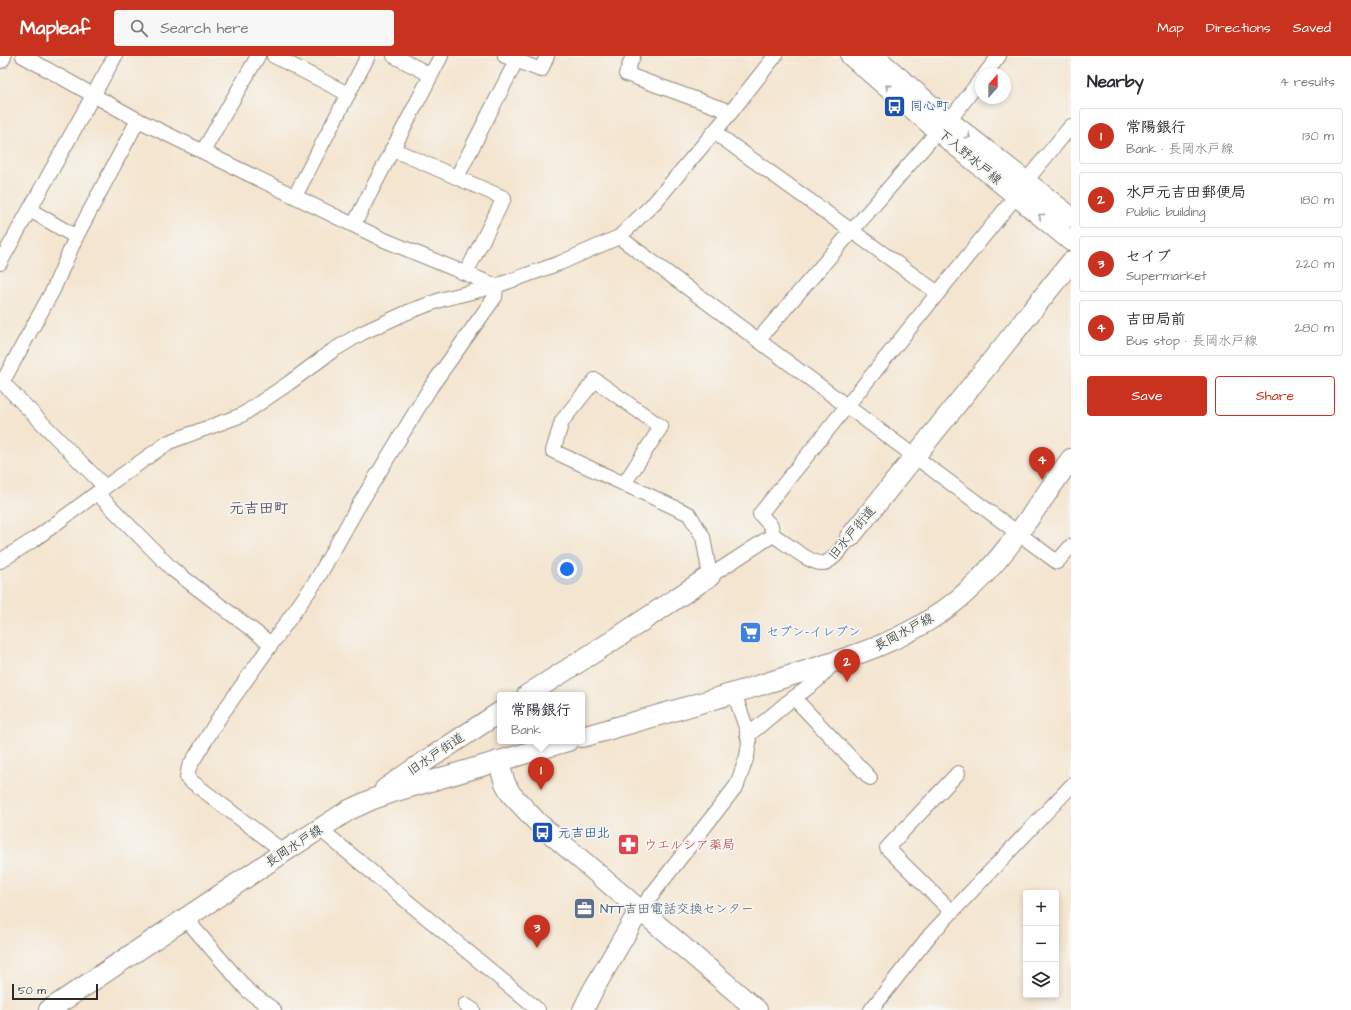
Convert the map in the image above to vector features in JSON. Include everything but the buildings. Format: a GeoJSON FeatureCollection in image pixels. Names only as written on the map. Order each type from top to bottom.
{"type":"FeatureCollection","features":[{"type":"Feature","properties":{"kind":"main road","name":"下入野水戸線"},"geometry":{"type":"LineString","coordinates":[[851,56],[1021,188],[1071,241]]}},
{"type":"Feature","properties":{"kind":"main road","name":"下入野水戸線"},"geometry":{"type":"LineString","coordinates":[[874,56],[943,126]]}},
{"type":"Feature","properties":{"kind":"main road","name":"下入野水戸線"},"geometry":{"type":"LineString","coordinates":[[1021,188],[1071,217]]}},
{"type":"Feature","properties":{"kind":"main road","name":"旧水戸街道"},"geometry":{"type":"LineString","coordinates":[[850,537],[1071,262]]}},
{"type":"Feature","properties":{"kind":"main road","name":"長岡水戸線"},"geometry":{"type":"LineString","coordinates":[[585,736],[734,693],[862,653],[897,638],[934,618],[963,595],[991,566],[1018,533],[1071,459]]}},
{"type":"Feature","properties":{"kind":"main road"},"geometry":{"type":"LineString","coordinates":[[532,692],[616,639],[710,576]]}},
{"type":"Feature","properties":{"kind":"main road","name":"旧水戸街道"},"geometry":{"type":"LineString","coordinates":[[373,799],[415,768],[497,714]]}},
{"type":"Feature","properties":{"kind":"main road","name":"長岡水戸線"},"geometry":{"type":"LineString","coordinates":[[58,1008],[284,852],[349,810],[373,799],[558,744]]}},
{"type":"Feature","properties":{"kind":"main road"},"geometry":{"type":"LineString","coordinates":[[498,761],[511,794],[537,822],[757,1010]]}},
{"type":"Feature","properties":{"kind":"main road"},"geometry":{"type":"LineString","coordinates":[[583,1010],[592,990],[640,911]]}},
{"type":"Feature","properties":{"kind":"street"},"geometry":{"type":"LineString","coordinates":[[23,56],[138,120],[354,224],[382,239],[496,286]]}},
{"type":"Feature","properties":{"kind":"street"},"geometry":{"type":"LineString","coordinates":[[0,262],[115,56]]}},
{"type":"Feature","properties":{"kind":"street"},"geometry":{"type":"LineString","coordinates":[[203,151],[258,56]]}},
{"type":"Feature","properties":{"kind":"street"},"geometry":{"type":"LineString","coordinates":[[274,56],[348,94]]}},
{"type":"Feature","properties":{"kind":"street"},"geometry":{"type":"LineString","coordinates":[[295,196],[368,56]]}},
{"type":"Feature","properties":{"kind":"street"},"geometry":{"type":"LineString","coordinates":[[394,56],[430,75]]}},
{"type":"Feature","properties":{"kind":"street"},"geometry":{"type":"LineString","coordinates":[[354,224],[441,56]]}},
{"type":"Feature","properties":{"kind":"street"},"geometry":{"type":"LineString","coordinates":[[457,177],[510,58],[541,70],[547,56]]}},
{"type":"Feature","properties":{"kind":"street"},"geometry":{"type":"LineString","coordinates":[[633,56],[626,74],[731,112]]}},
{"type":"Feature","properties":{"kind":"street"},"geometry":{"type":"LineString","coordinates":[[0,561],[35,539],[169,442],[242,415],[332,352],[362,333],[408,312],[443,299],[496,286],[560,263],[619,237],[655,202],[731,112],[775,56]]}},
{"type":"Feature","properties":{"kind":"street"},"geometry":{"type":"LineString","coordinates":[[989,68],[998,56]]}},
{"type":"Feature","properties":{"kind":"street"},"geometry":{"type":"LineString","coordinates":[[758,340],[943,126],[975,86]]}},
{"type":"Feature","properties":{"kind":"street"},"geometry":{"type":"LineString","coordinates":[[138,120],[76,237],[53,290],[2,380],[172,569],[272,644]]}},
{"type":"Feature","properties":{"kind":"street"},"geometry":{"type":"LineString","coordinates":[[624,484],[662,427],[595,380],[562,421],[553,451],[624,484],[689,514],[703,537],[710,576],[773,535],[771,526],[760,514],[1071,126]]}},
{"type":"Feature","properties":{"kind":"street"},"geometry":{"type":"LineString","coordinates":[[714,132],[938,293]]}},
{"type":"Feature","properties":{"kind":"street"},"geometry":{"type":"LineString","coordinates":[[392,149],[504,198],[466,273]]}},
{"type":"Feature","properties":{"kind":"street"},"geometry":{"type":"LineString","coordinates":[[30,210],[76,237]]}},
{"type":"Feature","properties":{"kind":"street"},"geometry":{"type":"LineString","coordinates":[[619,237],[1057,562],[1071,546]]}},
{"type":"Feature","properties":{"kind":"street"},"geometry":{"type":"LineString","coordinates":[[284,852],[187,778],[189,767],[219,718],[316,582],[356,510],[430,388],[495,297],[496,286]]}},
{"type":"Feature","properties":{"kind":"street","name":"旧水戸街道"},"geometry":{"type":"LineString","coordinates":[[773,535],[811,561],[819,564],[825,564],[832,559],[850,537]]}},
{"type":"Feature","properties":{"kind":"street"},"geometry":{"type":"LineString","coordinates":[[747,734],[752,732],[827,671],[832,663]]}},
{"type":"Feature","properties":{"kind":"street"},"geometry":{"type":"LineString","coordinates":[[640,911],[737,785],[747,756],[749,743],[734,693]]}},
{"type":"Feature","properties":{"kind":"street"},"geometry":{"type":"LineString","coordinates":[[794,698],[870,778]]}},
{"type":"Feature","properties":{"kind":"street"},"geometry":{"type":"LineString","coordinates":[[951,911],[887,848],[958,773]]}},
{"type":"Feature","properties":{"kind":"street"},"geometry":{"type":"LineString","coordinates":[[871,1010],[907,963],[951,911],[1071,786]]}},
{"type":"Feature","properties":{"kind":"street"},"geometry":{"type":"LineString","coordinates":[[320,829],[538,1010]]}},
{"type":"Feature","properties":{"kind":"street"},"geometry":{"type":"LineString","coordinates":[[186,919],[248,991],[274,1010]]}},
{"type":"Feature","properties":{"kind":"place","name":"同心町"},"geometry":{"type":"Point","coordinates":[895,106]}},
{"type":"Feature","properties":{"kind":"place","name":"吉田局前"},"geometry":{"type":"Point","coordinates":[1042,480]}},
{"type":"Feature","properties":{"kind":"place","name":"セブン-イレブン"},"geometry":{"type":"Point","coordinates":[750,632]}},
{"type":"Feature","properties":{"kind":"place","name":"水戸元吉田郵便局"},"geometry":{"type":"Point","coordinates":[847,682]}},
{"type":"Feature","properties":{"kind":"place","name":"常陽銀行"},"geometry":{"type":"Point","coordinates":[541,790]}},
{"type":"Feature","properties":{"kind":"place","name":"元吉田北"},"geometry":{"type":"Point","coordinates":[542,833]}},
{"type":"Feature","properties":{"kind":"place","name":"ウエルシア薬局"},"geometry":{"type":"Point","coordinates":[628,845]}},
{"type":"Feature","properties":{"kind":"place","name":"NTT吉田電話交換センター"},"geometry":{"type":"Point","coordinates":[585,909]}},
{"type":"Feature","properties":{"kind":"place","name":"セイブ"},"geometry":{"type":"Point","coordinates":[537,948]}},
{"type":"Feature","properties":{"kind":"district","name":"元吉田町"},"geometry":{"type":"Point","coordinates":[259,508]}}]}
